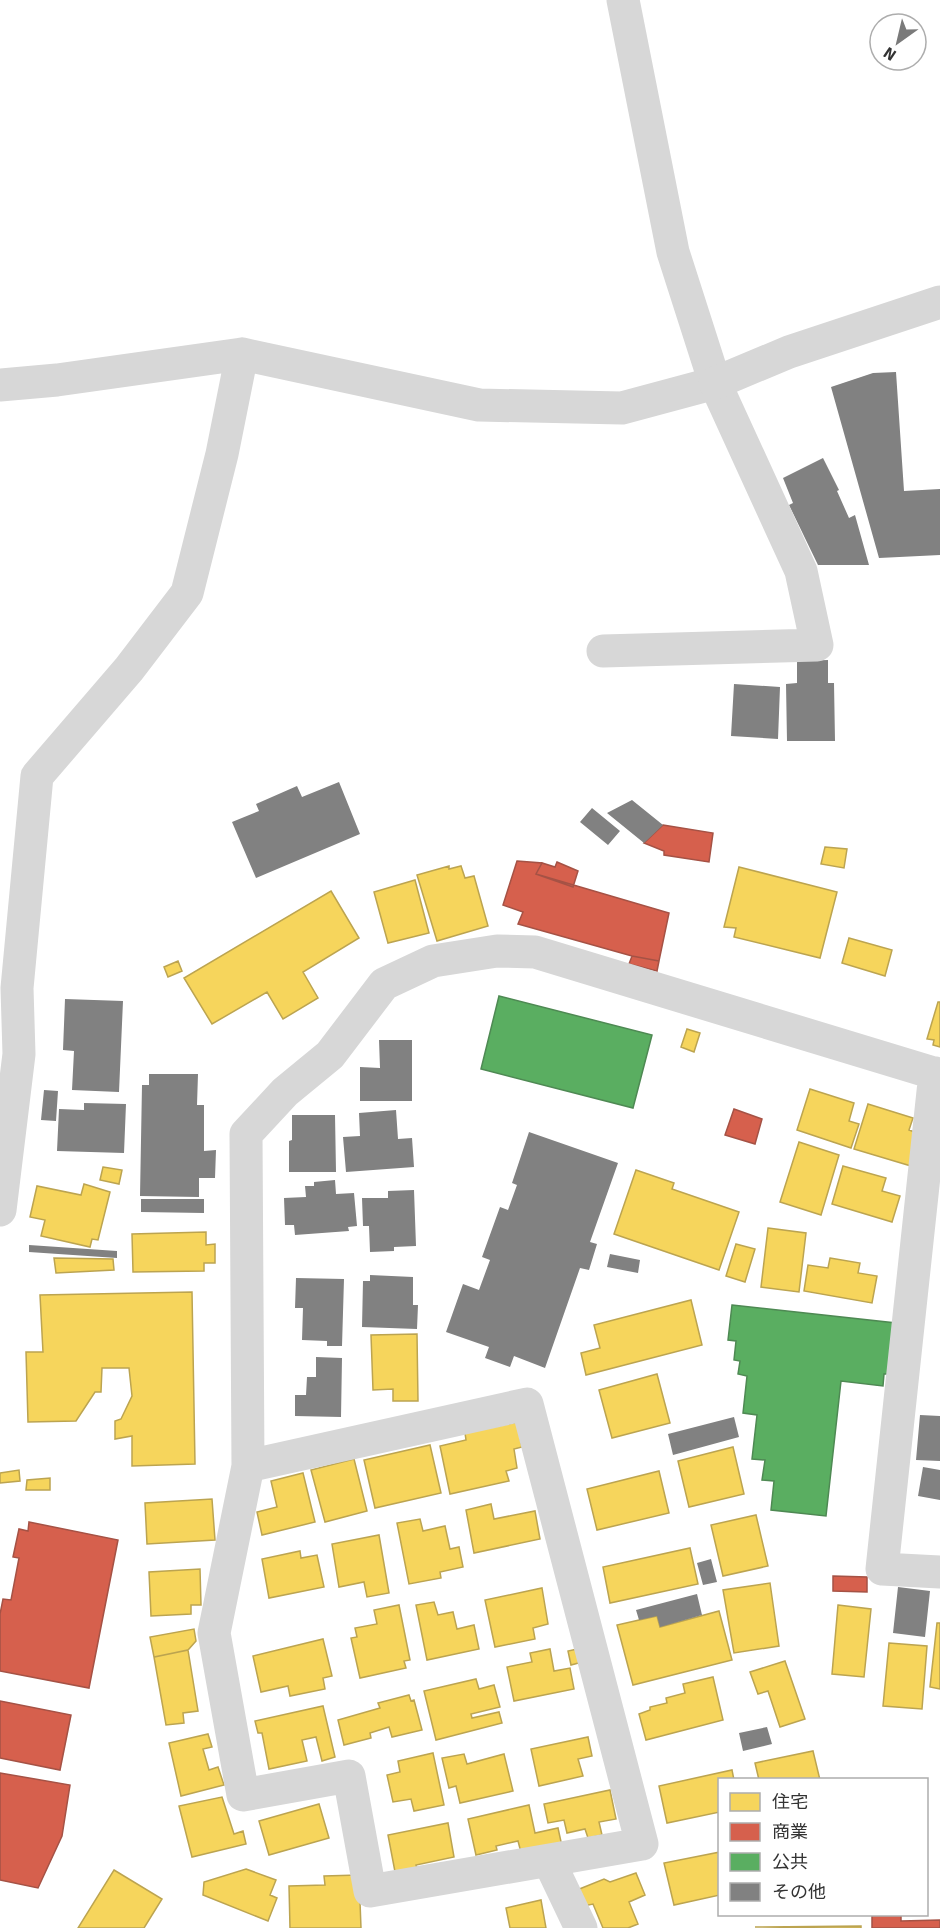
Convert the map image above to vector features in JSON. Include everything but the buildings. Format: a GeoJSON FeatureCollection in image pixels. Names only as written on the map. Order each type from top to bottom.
{"type":"FeatureCollection","features":[{"type":"Feature","properties":{"kind":"street"},"geometry":{"type":"LineString","coordinates":[[603,651],[817,645],[801,571],[715,383],[673,252],[623,0]]}},
{"type":"Feature","properties":{"kind":"street"},"geometry":{"type":"LineString","coordinates":[[0,385],[57,380],[242,354],[478,405],[622,408],[715,383],[789,352],[940,302]]}},
{"type":"Feature","properties":{"kind":"street"},"geometry":{"type":"LineString","coordinates":[[0,1210],[19,1054],[17,988],[37,777],[129,669],[187,593],[222,454],[242,354]]}},
{"type":"Feature","properties":{"kind":"street"},"geometry":{"type":"LineString","coordinates":[[248,1466],[527,1404],[642,1844],[370,1891],[349,1776],[243,1795],[213,1633],[248,1466],[246,1134],[285,1092],[330,1055],[384,984],[433,960],[497,951],[534,952],[938,1074],[882,1569],[940,1572]]}},
{"type":"Feature","properties":{"kind":"street"},"geometry":{"type":"LineString","coordinates":[[549,1861],[581,1928]]}}]}
